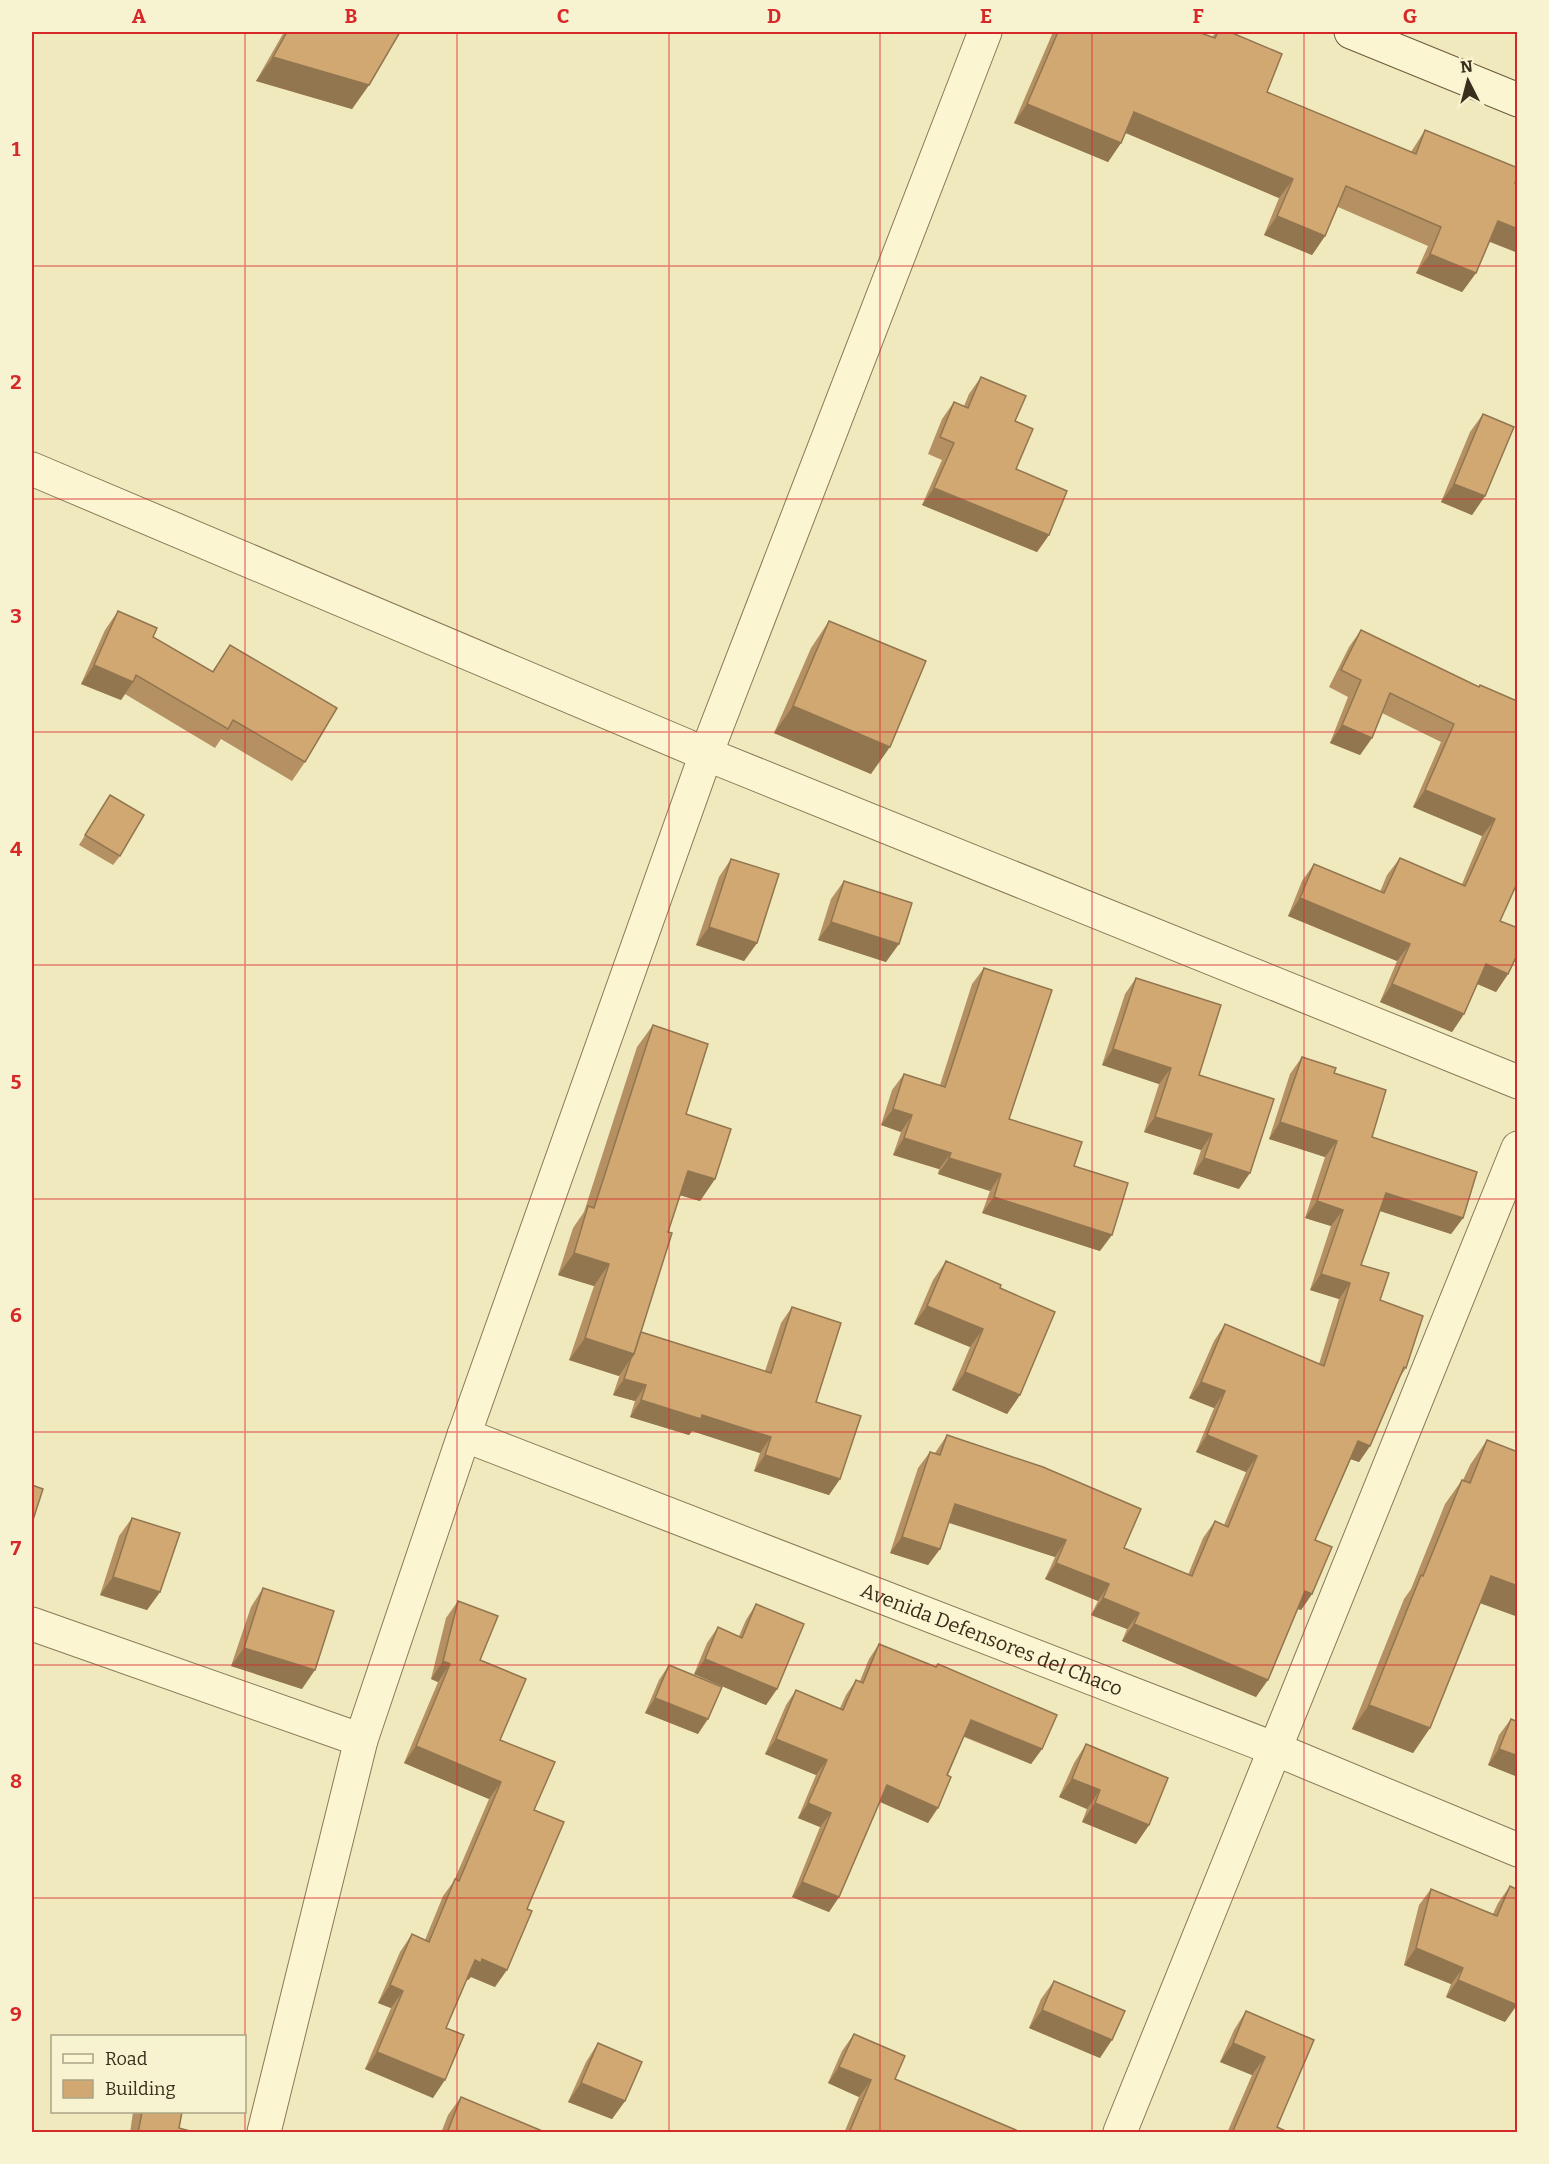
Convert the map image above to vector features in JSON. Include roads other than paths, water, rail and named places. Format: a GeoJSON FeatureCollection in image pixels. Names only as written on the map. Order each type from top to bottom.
{"type":"FeatureCollection","features":[{"type":"Feature","properties":{"kind":"street"},"geometry":{"type":"LineString","coordinates":[[264,2133],[361,1740],[464,1435],[706,754],[985,32]]}},
{"type":"Feature","properties":{"kind":"street"},"geometry":{"type":"LineString","coordinates":[[1351,32],[1518,100]]}},
{"type":"Feature","properties":{"kind":"street"},"geometry":{"type":"LineString","coordinates":[[32,469],[706,754],[1518,1082]]}},
{"type":"Feature","properties":{"kind":"street"},"geometry":{"type":"LineString","coordinates":[[1120,2133],[1518,1148]]}},
{"type":"Feature","properties":{"kind":"street","name":"Avenida Defensores del Chaco"},"geometry":{"type":"LineString","coordinates":[[464,1435],[1275,1749],[1518,1850]]}},
{"type":"Feature","properties":{"kind":"street"},"geometry":{"type":"LineString","coordinates":[[32,1624],[361,1740]]}}]}
